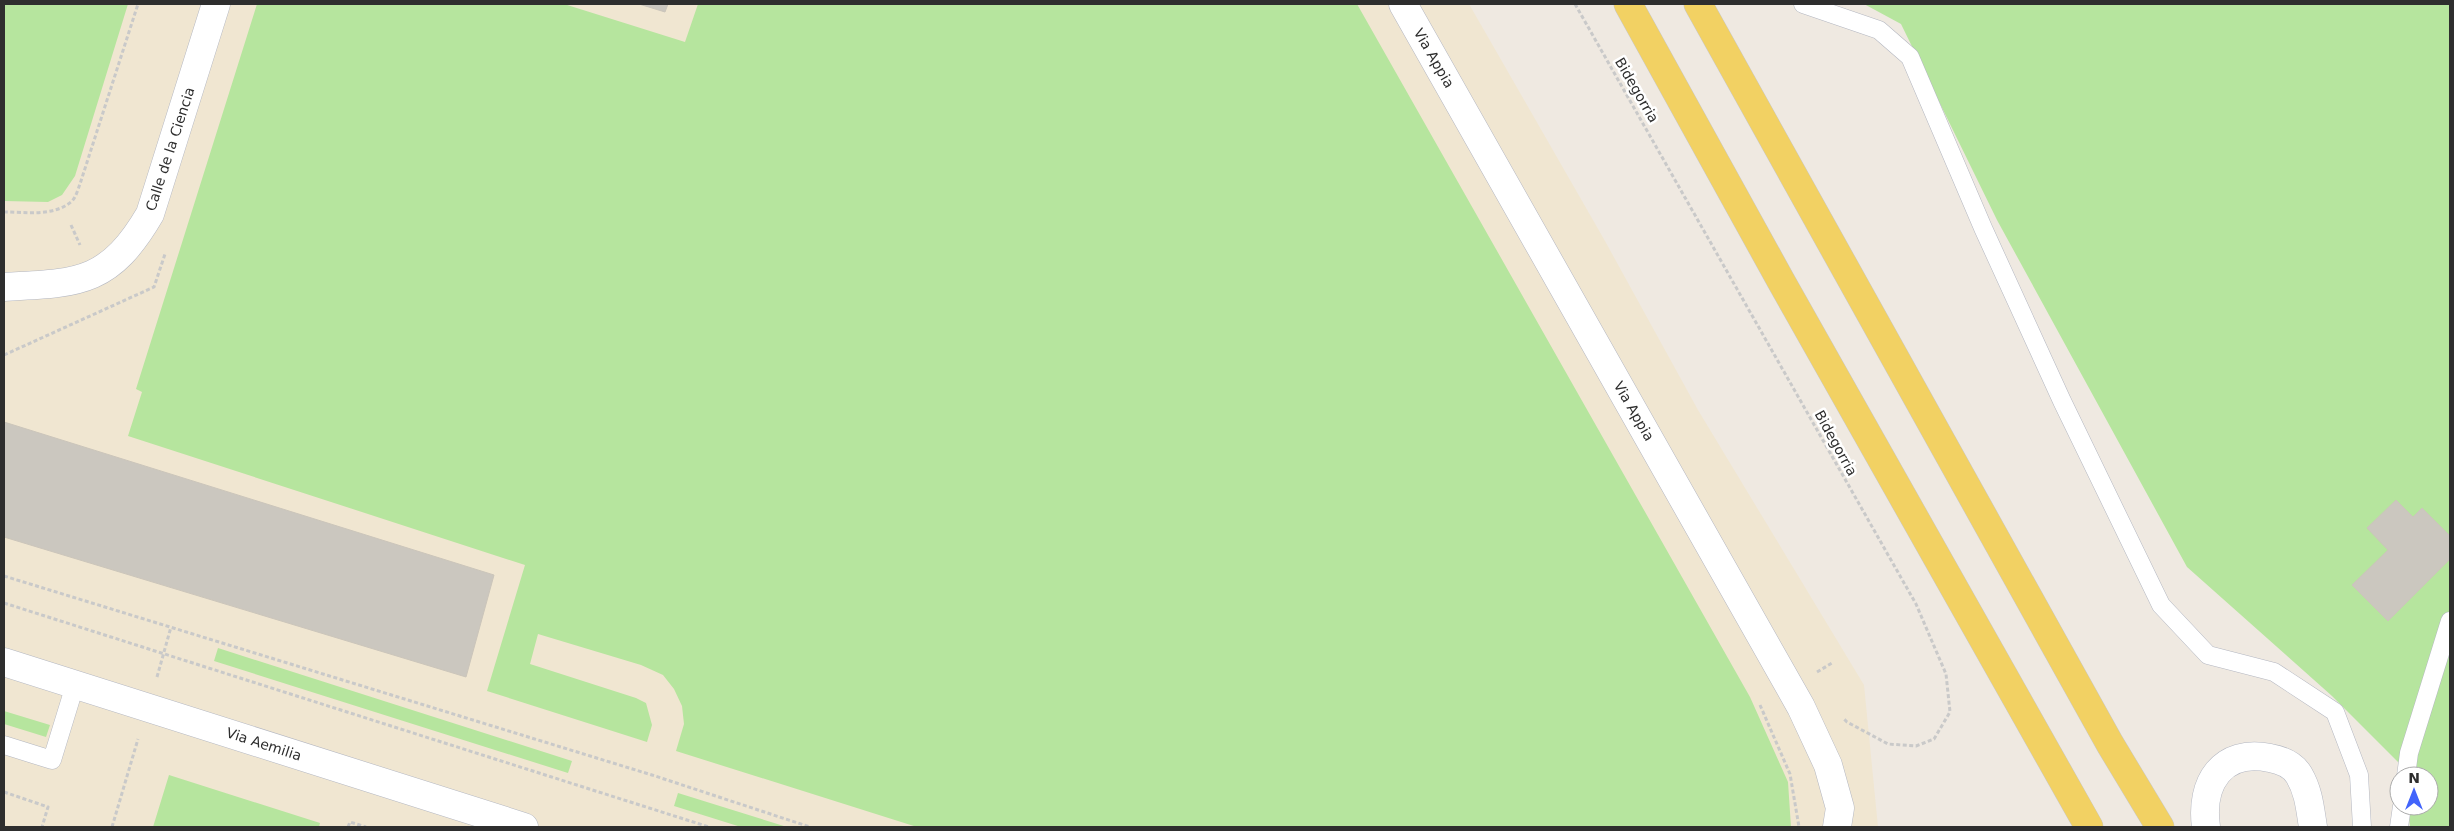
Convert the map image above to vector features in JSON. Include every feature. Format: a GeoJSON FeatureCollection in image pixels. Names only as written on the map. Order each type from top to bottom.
{"type":"FeatureCollection","features":[{"type":"Feature","properties":{"kind":"main road"},"geometry":{"type":"LineString","coordinates":[[1628,4],[1781,281],[2089,827]]}},
{"type":"Feature","properties":{"kind":"main road"},"geometry":{"type":"LineString","coordinates":[[1698,4],[2037,614],[2160,827]]}},
{"type":"Feature","properties":{"kind":"street","name":"Calle de la Ciencia"},"geometry":{"type":"LineString","coordinates":[[4,287],[60,284],[94,275],[119,258],[136,239],[150,214],[216,4]]}},
{"type":"Feature","properties":{"kind":"street","name":"Via Appia"},"geometry":{"type":"LineString","coordinates":[[1403,4],[1801,707],[1828,765],[1840,808],[1837,827]]}},
{"type":"Feature","properties":{"kind":"street","name":"Via Aemilia"},"geometry":{"type":"LineString","coordinates":[[4,662],[524,827]]}},
{"type":"Feature","properties":{"kind":"street"},"geometry":{"type":"LineString","coordinates":[[2206,827],[2205,797],[2212,780],[2223,765],[2237,759],[2257,755],[2282,760],[2298,773],[2309,795],[2313,827]]}},
{"type":"Feature","properties":{"kind":"lane"},"geometry":{"type":"LineString","coordinates":[[1803,4],[1879,30],[1910,57],[1972,202],[2062,401],[2161,605],[2208,655],[2274,672],[2335,712],[2359,775],[2362,827]]}},
{"type":"Feature","properties":{"kind":"lane"},"geometry":{"type":"LineString","coordinates":[[2407,766],[2409,754],[2450,620]]}},
{"type":"Feature","properties":{"kind":"lane"},"geometry":{"type":"LineString","coordinates":[[4,744],[52,760],[75,685]]}},
{"type":"Feature","properties":{"kind":"path"},"geometry":{"type":"LineString","coordinates":[[4,212],[42,212],[60,209],[73,200],[80,184],[138,4]]}},
{"type":"Feature","properties":{"kind":"path","name":"Bidegorria"},"geometry":{"type":"LineString","coordinates":[[1575,4],[1916,604],[1946,674],[1950,712],[1934,739],[1916,746],[1888,744],[1847,722],[1841,715]]}},
{"type":"Feature","properties":{"kind":"path"},"geometry":{"type":"LineString","coordinates":[[4,576],[642,772],[810,827]]}},
{"type":"Feature","properties":{"kind":"path"},"geometry":{"type":"LineString","coordinates":[[4,602],[709,827]]}},
{"type":"Feature","properties":{"kind":"path"},"geometry":{"type":"LineString","coordinates":[[156,681],[172,627]]}},
{"type":"Feature","properties":{"kind":"path"},"geometry":{"type":"LineString","coordinates":[[112,827],[138,739]]}},
{"type":"Feature","properties":{"kind":"path"},"geometry":{"type":"LineString","coordinates":[[4,792],[48,807],[42,827]]}},
{"type":"Feature","properties":{"kind":"path"},"geometry":{"type":"LineString","coordinates":[[348,827],[350,822],[366,827]]}},
{"type":"Feature","properties":{"kind":"shaded area"},"geometry":{"type":"Polygon","coordinates":[[[4,4],[1469,4],[1605,241],[1698,410],[1864,685],[1878,827],[4,827],[4,4]]]}},
{"type":"Feature","properties":{"kind":"green space"},"geometry":{"type":"Polygon","coordinates":[[[4,4],[128,4],[75,176],[62,195],[48,202],[4,201],[4,4]]]}},
{"type":"Feature","properties":{"kind":"green space"},"geometry":{"type":"Polygon","coordinates":[[[257,4],[564,4],[685,42],[698,4],[1357,4],[1750,697],[1788,782],[1791,827],[917,827],[676,751],[684,724],[682,706],[674,689],[663,675],[641,665],[538,634],[530,664],[636,698],[646,703],[652,725],[647,742],[487,691],[525,565],[128,436],[142,392],[136,389],[257,4]]]}},
{"type":"Feature","properties":{"kind":"green space"},"geometry":{"type":"Polygon","coordinates":[[[1864,4],[2450,4],[2450,827],[2410,827],[2409,816],[2439,816],[2439,766],[2402,766],[2332,696],[2187,567],[1997,220],[1901,24],[1864,4]]]}},
{"type":"Feature","properties":{"kind":"green space"},"geometry":{"type":"Polygon","coordinates":[[[218,648],[572,761],[568,773],[214,661],[218,648]]]}},
{"type":"Feature","properties":{"kind":"green space"},"geometry":{"type":"Polygon","coordinates":[[[4,711],[50,725],[46,737],[4,724],[4,711]]]}},
{"type":"Feature","properties":{"kind":"green space"},"geometry":{"type":"Polygon","coordinates":[[[169,775],[320,823],[319,827],[153,827],[169,775]]]}},
{"type":"Feature","properties":{"kind":"green space"},"geometry":{"type":"Polygon","coordinates":[[[678,793],[787,827],[741,827],[674,806],[678,793]]]}},
{"type":"Feature","properties":{"kind":"building"},"geometry":{"type":"Polygon","coordinates":[[[639,4],[668,4],[665,12],[639,4]]]}},
{"type":"Feature","properties":{"kind":"building"},"geometry":{"type":"Polygon","coordinates":[[[4,422],[494,575],[466,677],[4,537],[4,422]]]}},
{"type":"Feature","properties":{"kind":"building"},"geometry":{"type":"Polygon","coordinates":[[[2396,500],[2413,517],[2422,508],[2450,536],[2450,559],[2388,621],[2352,585],[2388,550],[2367,528],[2396,500]]]}}]}
